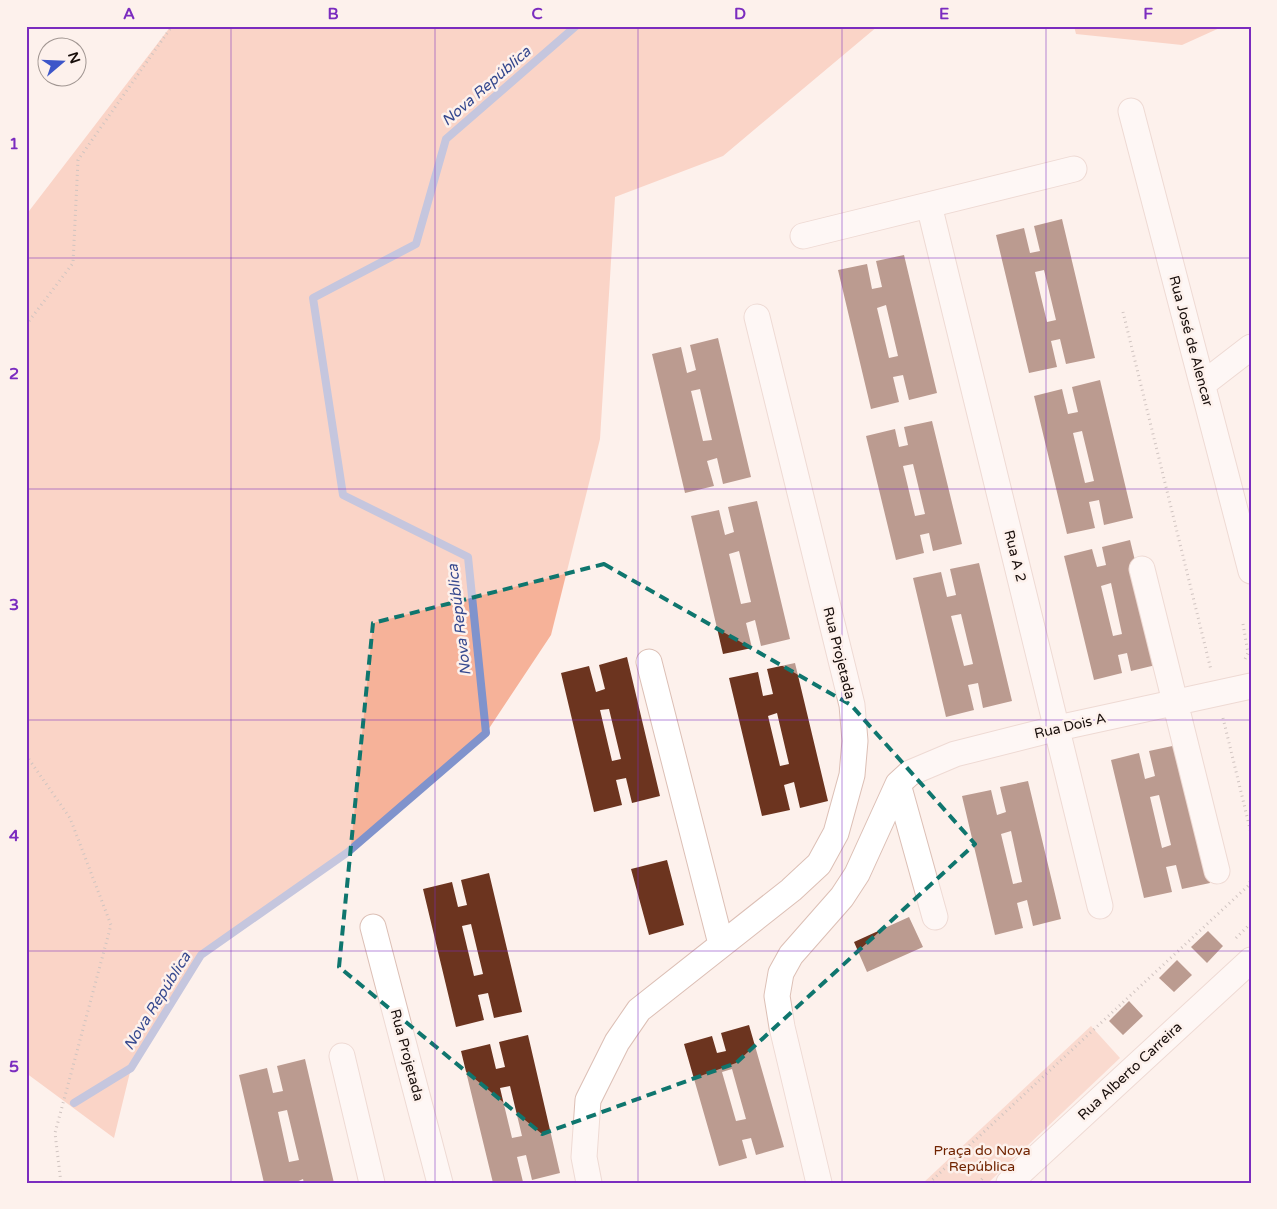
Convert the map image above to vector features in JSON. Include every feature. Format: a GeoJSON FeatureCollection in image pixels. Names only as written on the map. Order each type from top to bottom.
{"type":"FeatureCollection","features":[{"type":"Feature","properties":{"kind":"street","name":"Rua José de Alencar"},"geometry":{"type":"LineString","coordinates":[[1131,111],[1251,571]]}},
{"type":"Feature","properties":{"kind":"street"},"geometry":{"type":"LineString","coordinates":[[803,236],[1074,169]]}},
{"type":"Feature","properties":{"kind":"street","name":"Rua A 2"},"geometry":{"type":"LineString","coordinates":[[929,205],[1100,906]]}},
{"type":"Feature","properties":{"kind":"street","name":"Rua Projetada"},"geometry":{"type":"LineString","coordinates":[[589,1183],[584,1157],[588,1100],[616,1042],[639,1010],[791,890],[819,864],[836,833],[852,775],[855,741],[852,705],[757,317]]}},
{"type":"Feature","properties":{"kind":"street"},"geometry":{"type":"LineString","coordinates":[[1203,384],[1251,348]]}},
{"type":"Feature","properties":{"kind":"street"},"geometry":{"type":"LineString","coordinates":[[1142,569],[1217,871]]}},
{"type":"Feature","properties":{"kind":"street"},"geometry":{"type":"LineString","coordinates":[[649,662],[721,944]]}},
{"type":"Feature","properties":{"kind":"street","name":"Rua Dois A"},"geometry":{"type":"LineString","coordinates":[[898,784],[910,773],[955,754],[1058,728],[1175,702],[1246,677]]}},
{"type":"Feature","properties":{"kind":"street"},"geometry":{"type":"LineString","coordinates":[[898,784],[935,917]]}},
{"type":"Feature","properties":{"kind":"street"},"geometry":{"type":"LineString","coordinates":[[819,1183],[782,1027],[777,996],[781,973],[791,955],[842,898],[856,874],[898,784]]}},
{"type":"Feature","properties":{"kind":"street","name":"Rua Projetada"},"geometry":{"type":"LineString","coordinates":[[373,927],[440,1183]]}},
{"type":"Feature","properties":{"kind":"street","name":"Rua Alberto Carreira"},"geometry":{"type":"LineString","coordinates":[[1009,1183],[1251,960]]}},
{"type":"Feature","properties":{"kind":"street"},"geometry":{"type":"LineString","coordinates":[[342,1056],[372,1183]]}},
{"type":"Feature","properties":{"kind":"path"},"geometry":{"type":"LineString","coordinates":[[26,325],[73,264],[78,160],[172,26]]}},
{"type":"Feature","properties":{"kind":"path"},"geometry":{"type":"LineString","coordinates":[[1123,312],[1213,677]]}},
{"type":"Feature","properties":{"kind":"path"},"geometry":{"type":"LineString","coordinates":[[1243,624],[1248,653],[1246,677]]}},
{"type":"Feature","properties":{"kind":"path"},"geometry":{"type":"LineString","coordinates":[[1221,712],[1251,833]]}},
{"type":"Feature","properties":{"kind":"path"},"geometry":{"type":"LineString","coordinates":[[26,755],[70,818],[112,925],[55,1133],[61,1183]]}},
{"type":"Feature","properties":{"kind":"path"},"geometry":{"type":"LineString","coordinates":[[928,1183],[1249,885],[1251,879]]}},
{"type":"Feature","properties":{"kind":"highlighted area"},"geometry":{"type":"Polygon","coordinates":[[[604,564],[851,705],[975,844],[736,1063],[542,1134],[339,967],[373,623],[604,564]]]}},
{"type":"Feature","properties":{"kind":"green space","name":"Praça do Nova República"},"geometry":{"type":"Polygon","coordinates":[[[1091,1026],[1120,1058],[988,1183],[923,1183],[1091,1026]]]}},
{"type":"Feature","properties":{"kind":"shaded area"},"geometry":{"type":"Polygon","coordinates":[[[171,26],[878,26],[723,156],[615,197],[600,439],[551,635],[486,733],[348,852],[201,955],[131,1068],[114,1138],[26,1073],[26,215],[171,26]]]}},
{"type":"Feature","properties":{"kind":"shaded area"},"geometry":{"type":"Polygon","coordinates":[[[1074,26],[1224,26],[1182,45],[1076,34],[1074,26]]]}},
{"type":"Feature","properties":{"kind":"building"},"geometry":{"type":"Polygon","coordinates":[[[1062,219],[1095,358],[1066,364],[1060,339],[1051,341],[1057,367],[1029,373],[996,235],[1024,228],[1030,253],[1040,251],[1034,226],[1062,219]],[[1044,270],[1035,272],[1047,322],[1056,320],[1044,270]]]}},
{"type":"Feature","properties":{"kind":"building"},"geometry":{"type":"Polygon","coordinates":[[[904,255],[937,393],[909,400],[903,375],[893,377],[899,402],[871,409],[838,270],[867,264],[872,289],[882,287],[876,261],[904,255]],[[886,305],[877,308],[889,358],[898,356],[886,305]]]}},
{"type":"Feature","properties":{"kind":"building"},"geometry":{"type":"Polygon","coordinates":[[[718,338],[751,477],[723,484],[717,458],[707,461],[714,486],[685,493],[652,354],[681,347],[687,373],[696,370],[690,345],[718,338]],[[700,389],[691,391],[703,441],[712,440],[700,389]]]}},
{"type":"Feature","properties":{"kind":"building"},"geometry":{"type":"Polygon","coordinates":[[[1100,380],[1133,518],[1104,525],[1099,500],[1089,502],[1095,528],[1067,534],[1034,396],[1062,389],[1068,414],[1078,412],[1072,387],[1100,380]],[[1082,431],[1073,433],[1085,483],[1094,481],[1082,431]]]}},
{"type":"Feature","properties":{"kind":"building"},"geometry":{"type":"Polygon","coordinates":[[[932,421],[962,544],[933,551],[929,533],[920,535],[924,553],[896,560],[866,436],[895,429],[899,447],[908,445],[904,427],[932,421]],[[913,464],[903,466],[915,516],[925,514],[913,464]]]}},
{"type":"Feature","properties":{"kind":"building"},"geometry":{"type":"Polygon","coordinates":[[[757,501],[790,639],[761,646],[755,620],[746,623],[752,648],[723,654],[691,516],[719,510],[725,535],[734,532],[728,507],[757,501]],[[739,551],[729,554],[741,604],[751,602],[739,551]]]}},
{"type":"Feature","properties":{"kind":"building"},"geometry":{"type":"Polygon","coordinates":[[[1130,540],[1160,664],[1131,671],[1127,653],[1118,655],[1122,673],[1094,680],[1064,556],[1092,549],[1097,567],[1106,565],[1102,547],[1130,540]],[[1111,583],[1101,586],[1113,636],[1122,634],[1111,583]]]}},
{"type":"Feature","properties":{"kind":"building"},"geometry":{"type":"Polygon","coordinates":[[[979,563],[1012,701],[983,708],[978,683],[968,685],[974,710],[946,717],[913,578],[941,572],[947,597],[956,595],[950,569],[979,563]],[[961,614],[951,616],[964,666],[973,664],[961,614]]]}},
{"type":"Feature","properties":{"kind":"building"},"geometry":{"type":"Polygon","coordinates":[[[627,657],[660,796],[632,803],[626,778],[616,780],[622,805],[594,812],[561,673],[589,666],[596,692],[605,689],[599,665],[627,657]],[[609,709],[600,710],[612,761],[621,759],[609,709]]]}},
{"type":"Feature","properties":{"kind":"building"},"geometry":{"type":"Polygon","coordinates":[[[795,663],[828,801],[800,808],[794,782],[784,785],[790,810],[762,816],[729,678],[758,672],[763,696],[773,694],[767,669],[795,663]],[[777,713],[768,716],[780,766],[789,764],[777,713]]]}},
{"type":"Feature","properties":{"kind":"building"},"geometry":{"type":"Polygon","coordinates":[[[1177,745],[1210,883],[1182,889],[1176,865],[1166,867],[1172,892],[1144,898],[1111,760],[1139,753],[1145,779],[1155,776],[1149,751],[1177,745]],[[1159,795],[1150,797],[1162,848],[1171,845],[1159,795]]]}},
{"type":"Feature","properties":{"kind":"building"},"geometry":{"type":"Polygon","coordinates":[[[1028,781],[1061,919],[1033,926],[1027,900],[1017,903],[1023,928],[995,935],[962,796],[991,790],[997,815],[1006,812],[1000,787],[1028,781]],[[1011,831],[1001,834],[1013,884],[1022,882],[1011,831]]]}},
{"type":"Feature","properties":{"kind":"building"},"geometry":{"type":"Polygon","coordinates":[[[667,860],[684,925],[649,935],[631,869],[667,860]]]}},
{"type":"Feature","properties":{"kind":"building"},"geometry":{"type":"Polygon","coordinates":[[[489,873],[522,1012],[494,1018],[488,993],[478,995],[484,1020],[456,1027],[423,889],[452,882],[458,907],[467,905],[461,880],[489,873]],[[471,924],[462,926],[474,976],[483,974],[471,924]]]}},
{"type":"Feature","properties":{"kind":"building"},"geometry":{"type":"Polygon","coordinates":[[[909,917],[923,947],[867,972],[854,942],[909,917]]]}},
{"type":"Feature","properties":{"kind":"building"},"geometry":{"type":"Polygon","coordinates":[[[1208,931],[1223,946],[1207,963],[1191,947],[1208,931]]]}},
{"type":"Feature","properties":{"kind":"building"},"geometry":{"type":"Polygon","coordinates":[[[1177,960],[1192,975],[1174,992],[1159,978],[1177,960]]]}},
{"type":"Feature","properties":{"kind":"building"},"geometry":{"type":"Polygon","coordinates":[[[1129,1001],[1143,1016],[1123,1035],[1109,1021],[1129,1001]]]}},
{"type":"Feature","properties":{"kind":"building"},"geometry":{"type":"Polygon","coordinates":[[[749,1025],[784,1147],[756,1155],[751,1138],[742,1140],[747,1158],[719,1166],[684,1044],[712,1036],[717,1053],[726,1051],[721,1033],[749,1025]],[[732,1069],[722,1072],[736,1121],[746,1119],[732,1069]]]}},
{"type":"Feature","properties":{"kind":"building"},"geometry":{"type":"Polygon","coordinates":[[[528,1035],[560,1173],[532,1180],[526,1155],[517,1157],[523,1182],[493,1183],[461,1051],[490,1044],[496,1069],[505,1067],[499,1042],[528,1035]],[[510,1086],[500,1088],[512,1138],[522,1136],[510,1086]]]}},
{"type":"Feature","properties":{"kind":"building"},"geometry":{"type":"Polygon","coordinates":[[[305,1059],[334,1183],[304,1183],[303,1179],[294,1183],[264,1183],[239,1075],[267,1068],[273,1093],[283,1091],[277,1066],[305,1059]],[[287,1110],[278,1112],[289,1162],[299,1160],[287,1110]]]}},
{"type":"Feature","properties":{"kind":"waterway","name":"Nova República"},"geometry":{"type":"LineString","coordinates":[[74,1103],[131,1068],[201,955],[348,852],[486,733],[468,557],[343,495],[313,298],[416,244],[446,139],[576,26]]}}]}
